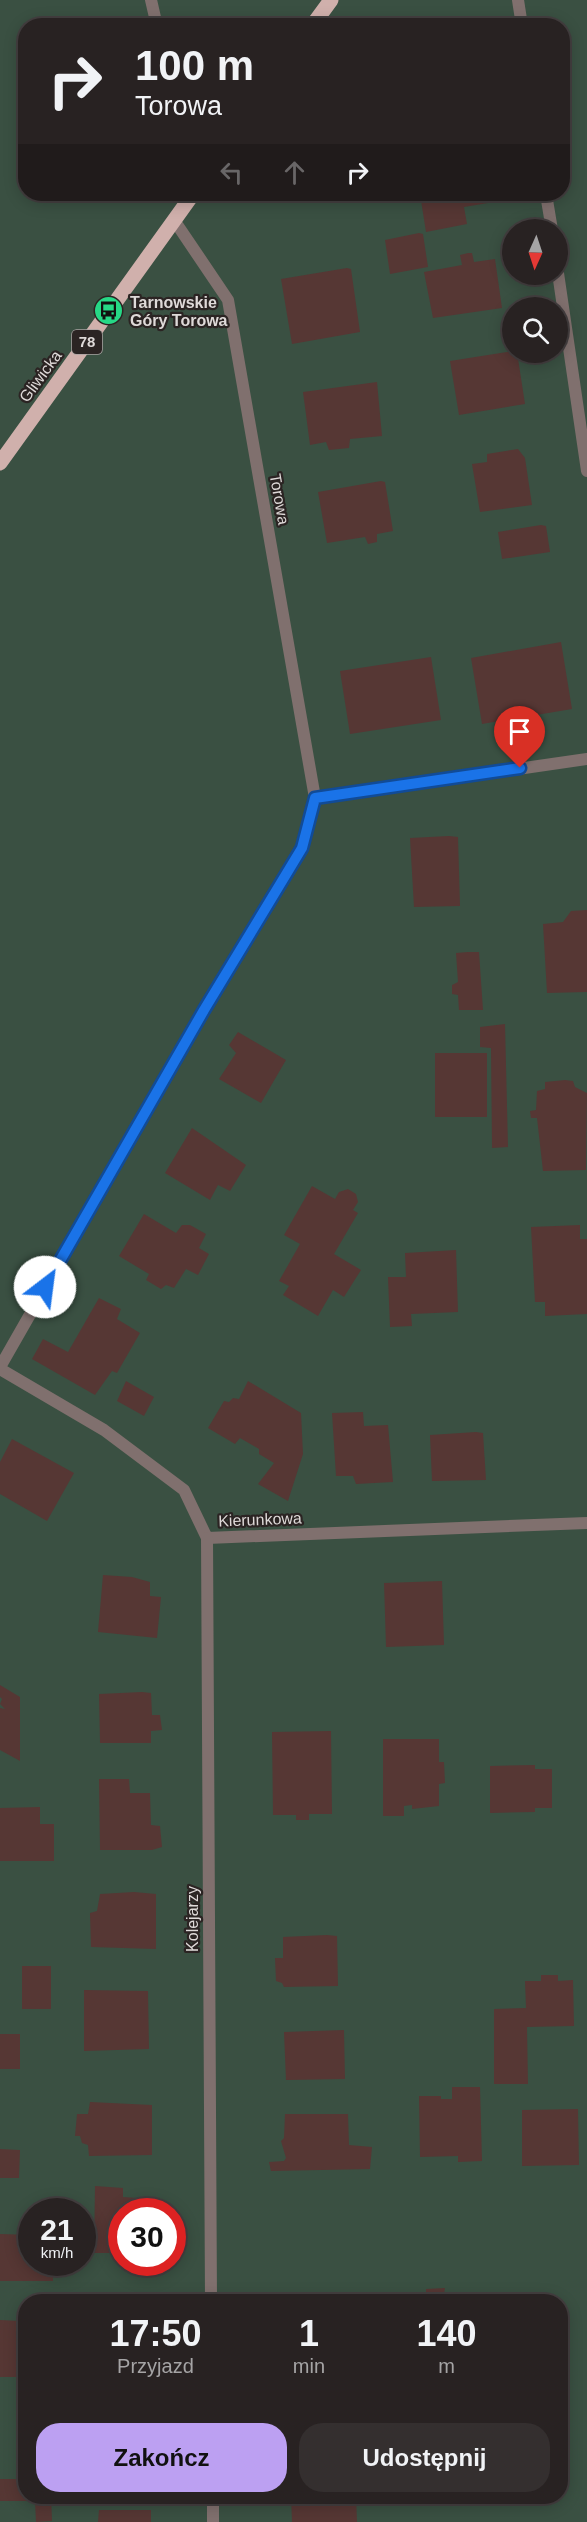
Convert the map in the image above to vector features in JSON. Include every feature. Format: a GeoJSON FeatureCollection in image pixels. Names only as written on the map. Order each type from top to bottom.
{"type":"FeatureCollection","features":[{"type":"Feature","properties":{"kind":"main road"},"geometry":{"type":"LineString","coordinates":[[318,18],[331,0]]}},
{"type":"Feature","properties":{"kind":"main road","name":"Gliwicka"},"geometry":{"type":"LineString","coordinates":[[0,463],[188,201]]}},
{"type":"Feature","properties":{"kind":"street"},"geometry":{"type":"LineString","coordinates":[[151,0],[155,18]]}},
{"type":"Feature","properties":{"kind":"street"},"geometry":{"type":"LineString","coordinates":[[518,0],[521,18]]}},
{"type":"Feature","properties":{"kind":"street"},"geometry":{"type":"LineString","coordinates":[[547,201],[550,219]]}},
{"type":"Feature","properties":{"kind":"street","name":"Torowa"},"geometry":{"type":"LineString","coordinates":[[0,1368],[204,1010],[302,848],[315,798],[228,300],[174,220]]}},
{"type":"Feature","properties":{"kind":"street"},"geometry":{"type":"LineString","coordinates":[[560,285],[587,471]]}},
{"type":"Feature","properties":{"kind":"street"},"geometry":{"type":"LineString","coordinates":[[315,798],[587,759]]}},
{"type":"Feature","properties":{"kind":"street","name":"Kierunkowa"},"geometry":{"type":"LineString","coordinates":[[0,1368],[104,1430],[184,1490],[207,1538],[587,1523]]}},
{"type":"Feature","properties":{"kind":"street","name":"Kolejarzy"},"geometry":{"type":"LineString","coordinates":[[207,1538],[211,2294]]}},
{"type":"Feature","properties":{"kind":"street"},"geometry":{"type":"LineString","coordinates":[[213,2504],[213,2522]]}},
{"type":"Feature","properties":{"kind":"green space"},"geometry":{"type":"Polygon","coordinates":[[[0,0],[587,0],[587,2522],[0,2522],[0,0]]]}},
{"type":"Feature","properties":{"kind":"building"},"geometry":{"type":"Polygon","coordinates":[[[421,201],[494,201],[464,207],[467,224],[426,232],[421,201]]]}},
{"type":"Feature","properties":{"kind":"building"},"geometry":{"type":"Polygon","coordinates":[[[423,234],[428,267],[390,274],[385,240],[423,234]]]}},
{"type":"Feature","properties":{"kind":"building"},"geometry":{"type":"Polygon","coordinates":[[[472,253],[474,262],[495,259],[502,308],[433,318],[424,272],[462,265],[460,255],[472,253]]]}},
{"type":"Feature","properties":{"kind":"building"},"geometry":{"type":"Polygon","coordinates":[[[351,269],[360,332],[292,344],[281,279],[351,269]]]}},
{"type":"Feature","properties":{"kind":"building"},"geometry":{"type":"Polygon","coordinates":[[[502,353],[502,363],[519,363],[525,404],[459,415],[450,361],[502,353]]]}},
{"type":"Feature","properties":{"kind":"building"},"geometry":{"type":"Polygon","coordinates":[[[377,382],[382,436],[350,439],[349,448],[329,450],[326,442],[310,445],[303,392],[377,382]]]}},
{"type":"Feature","properties":{"kind":"building"},"geometry":{"type":"Polygon","coordinates":[[[518,449],[525,458],[532,505],[480,512],[472,464],[487,462],[487,454],[518,449]]]}},
{"type":"Feature","properties":{"kind":"building"},"geometry":{"type":"Polygon","coordinates":[[[385,482],[393,531],[377,534],[377,542],[368,544],[365,537],[327,543],[318,492],[385,482]]]}},
{"type":"Feature","properties":{"kind":"building"},"geometry":{"type":"Polygon","coordinates":[[[546,526],[550,552],[502,559],[498,532],[546,526]]]}},
{"type":"Feature","properties":{"kind":"building"},"geometry":{"type":"Polygon","coordinates":[[[561,642],[572,709],[482,724],[471,658],[561,642]]]}},
{"type":"Feature","properties":{"kind":"building"},"geometry":{"type":"Polygon","coordinates":[[[431,657],[441,720],[350,734],[340,671],[431,657]]]}},
{"type":"Feature","properties":{"kind":"building"},"geometry":{"type":"Polygon","coordinates":[[[458,837],[460,906],[414,907],[410,838],[458,837]]]}},
{"type":"Feature","properties":{"kind":"building"},"geometry":{"type":"Polygon","coordinates":[[[587,910],[587,992],[547,993],[543,924],[563,922],[571,911],[587,910]]]}},
{"type":"Feature","properties":{"kind":"building"},"geometry":{"type":"Polygon","coordinates":[[[479,952],[483,1010],[459,1010],[458,995],[452,994],[452,985],[458,982],[456,953],[479,952]]]}},
{"type":"Feature","properties":{"kind":"building"},"geometry":{"type":"Polygon","coordinates":[[[505,1024],[508,1147],[492,1148],[491,1048],[480,1047],[480,1027],[505,1024]]]}},
{"type":"Feature","properties":{"kind":"building"},"geometry":{"type":"Polygon","coordinates":[[[238,1032],[286,1060],[261,1103],[219,1079],[236,1053],[229,1045],[238,1032]]]}},
{"type":"Feature","properties":{"kind":"building"},"geometry":{"type":"Polygon","coordinates":[[[435,1053],[487,1053],[487,1117],[435,1117],[435,1053]]]}},
{"type":"Feature","properties":{"kind":"building"},"geometry":{"type":"Polygon","coordinates":[[[573,1081],[575,1087],[587,1093],[586,1170],[543,1171],[537,1118],[531,1118],[530,1111],[536,1110],[537,1091],[545,1089],[545,1082],[573,1081]]]}},
{"type":"Feature","properties":{"kind":"building"},"geometry":{"type":"Polygon","coordinates":[[[192,1128],[246,1165],[230,1191],[218,1185],[210,1200],[165,1173],[192,1128]]]}},
{"type":"Feature","properties":{"kind":"building"},"geometry":{"type":"Polygon","coordinates":[[[312,1186],[335,1199],[339,1192],[348,1189],[356,1194],[358,1202],[353,1210],[358,1213],[334,1254],[361,1270],[344,1297],[333,1290],[318,1316],[283,1295],[289,1286],[279,1281],[300,1244],[284,1235],[312,1186]]]}},
{"type":"Feature","properties":{"kind":"building"},"geometry":{"type":"Polygon","coordinates":[[[144,1214],[176,1233],[182,1225],[190,1225],[206,1234],[199,1248],[209,1254],[198,1275],[186,1269],[174,1288],[166,1285],[161,1289],[146,1280],[149,1274],[119,1256],[144,1214]]]}},
{"type":"Feature","properties":{"kind":"building"},"geometry":{"type":"Polygon","coordinates":[[[580,1225],[580,1239],[587,1239],[587,1314],[545,1316],[545,1302],[535,1302],[531,1227],[580,1225]]]}},
{"type":"Feature","properties":{"kind":"building"},"geometry":{"type":"Polygon","coordinates":[[[456,1250],[458,1312],[411,1314],[412,1326],[390,1327],[388,1277],[406,1277],[405,1253],[456,1250]]]}},
{"type":"Feature","properties":{"kind":"building"},"geometry":{"type":"Polygon","coordinates":[[[99,1298],[121,1309],[117,1319],[140,1333],[117,1373],[112,1371],[95,1395],[32,1359],[43,1339],[68,1352],[99,1298]]]}},
{"type":"Feature","properties":{"kind":"building"},"geometry":{"type":"Polygon","coordinates":[[[126,1381],[154,1397],[144,1416],[117,1401],[126,1381]]]}},
{"type":"Feature","properties":{"kind":"building"},"geometry":{"type":"Polygon","coordinates":[[[248,1381],[301,1413],[303,1454],[288,1501],[258,1484],[274,1463],[259,1454],[259,1449],[240,1438],[235,1444],[208,1428],[224,1401],[239,1399],[248,1381]]]}},
{"type":"Feature","properties":{"kind":"building"},"geometry":{"type":"Polygon","coordinates":[[[363,1412],[364,1426],[388,1425],[393,1482],[356,1484],[353,1476],[336,1476],[332,1413],[363,1412]]]}},
{"type":"Feature","properties":{"kind":"building"},"geometry":{"type":"Polygon","coordinates":[[[483,1433],[486,1480],[432,1481],[430,1435],[483,1433]]]}},
{"type":"Feature","properties":{"kind":"building"},"geometry":{"type":"Polygon","coordinates":[[[12,1439],[74,1473],[47,1521],[0,1494],[0,1462],[12,1439]]]}},
{"type":"Feature","properties":{"kind":"building"},"geometry":{"type":"Polygon","coordinates":[[[103,1575],[132,1577],[150,1582],[150,1596],[161,1597],[157,1638],[98,1632],[103,1575]]]}},
{"type":"Feature","properties":{"kind":"building"},"geometry":{"type":"Polygon","coordinates":[[[442,1581],[444,1645],[386,1647],[384,1583],[442,1581]]]}},
{"type":"Feature","properties":{"kind":"building"},"geometry":{"type":"Polygon","coordinates":[[[0,1685],[20,1697],[20,1761],[0,1750],[0,1708],[5,1709],[0,1704],[2,1699],[0,1685]]]}},
{"type":"Feature","properties":{"kind":"building"},"geometry":{"type":"Polygon","coordinates":[[[151,1693],[152,1715],[160,1715],[162,1730],[151,1731],[151,1743],[100,1743],[99,1694],[151,1693]]]}},
{"type":"Feature","properties":{"kind":"building"},"geometry":{"type":"Polygon","coordinates":[[[331,1731],[332,1814],[309,1814],[309,1820],[296,1820],[296,1815],[273,1815],[272,1732],[331,1731]]]}},
{"type":"Feature","properties":{"kind":"building"},"geometry":{"type":"Polygon","coordinates":[[[383,1739],[439,1739],[439,1762],[444,1762],[445,1783],[439,1784],[439,1806],[412,1809],[412,1805],[404,1806],[404,1816],[383,1816],[383,1739]]]}},
{"type":"Feature","properties":{"kind":"building"},"geometry":{"type":"Polygon","coordinates":[[[535,1765],[535,1769],[552,1769],[552,1808],[535,1808],[535,1812],[490,1813],[490,1766],[535,1765]]]}},
{"type":"Feature","properties":{"kind":"building"},"geometry":{"type":"Polygon","coordinates":[[[99,1779],[129,1779],[130,1793],[150,1793],[151,1825],[160,1826],[162,1847],[152,1850],[100,1850],[99,1779]]]}},
{"type":"Feature","properties":{"kind":"building"},"geometry":{"type":"Polygon","coordinates":[[[40,1807],[40,1824],[54,1824],[54,1861],[0,1861],[0,1808],[40,1807]]]}},
{"type":"Feature","properties":{"kind":"building"},"geometry":{"type":"Polygon","coordinates":[[[134,1892],[156,1894],[156,1949],[91,1947],[90,1913],[97,1911],[100,1894],[134,1892]]]}},
{"type":"Feature","properties":{"kind":"building"},"geometry":{"type":"Polygon","coordinates":[[[337,1936],[338,1986],[284,1987],[282,1983],[276,1981],[275,1958],[283,1958],[283,1937],[337,1936]]]}},
{"type":"Feature","properties":{"kind":"building"},"geometry":{"type":"Polygon","coordinates":[[[22,1966],[51,1966],[51,2009],[22,2009],[22,1966]]]}},
{"type":"Feature","properties":{"kind":"building"},"geometry":{"type":"Polygon","coordinates":[[[541,1975],[558,1975],[558,1981],[573,1980],[574,2026],[527,2027],[528,2084],[494,2084],[494,2009],[526,2008],[525,1981],[541,1981],[541,1975]]]}},
{"type":"Feature","properties":{"kind":"building"},"geometry":{"type":"Polygon","coordinates":[[[84,1990],[148,1991],[149,2049],[84,2051],[84,1990]]]}},
{"type":"Feature","properties":{"kind":"building"},"geometry":{"type":"Polygon","coordinates":[[[344,2030],[345,2079],[286,2080],[284,2032],[344,2030]]]}},
{"type":"Feature","properties":{"kind":"building"},"geometry":{"type":"Polygon","coordinates":[[[0,2034],[20,2034],[20,2069],[0,2069],[0,2034]]]}},
{"type":"Feature","properties":{"kind":"building"},"geometry":{"type":"Polygon","coordinates":[[[452,2087],[480,2087],[482,2161],[458,2162],[458,2156],[420,2157],[419,2096],[441,2096],[441,2099],[452,2099],[452,2087]]]}},
{"type":"Feature","properties":{"kind":"building"},"geometry":{"type":"Polygon","coordinates":[[[90,2102],[152,2105],[152,2155],[89,2156],[88,2145],[82,2143],[80,2136],[75,2136],[77,2114],[88,2114],[90,2102]]]}},
{"type":"Feature","properties":{"kind":"building"},"geometry":{"type":"Polygon","coordinates":[[[578,2109],[579,2165],[522,2166],[522,2110],[578,2109]]]}},
{"type":"Feature","properties":{"kind":"building"},"geometry":{"type":"Polygon","coordinates":[[[285,2114],[348,2114],[349,2145],[372,2147],[370,2169],[271,2171],[269,2162],[284,2161],[286,2158],[281,2141],[284,2138],[285,2114]]]}},
{"type":"Feature","properties":{"kind":"building"},"geometry":{"type":"Polygon","coordinates":[[[0,2149],[20,2150],[19,2178],[0,2178],[0,2149]]]}},
{"type":"Feature","properties":{"kind":"building"},"geometry":{"type":"Polygon","coordinates":[[[95,2186],[123,2188],[123,2197],[136,2198],[108,2198],[108,2253],[96,2253],[95,2186]]]}},
{"type":"Feature","properties":{"kind":"building"},"geometry":{"type":"Polygon","coordinates":[[[0,2234],[18,2235],[18,2276],[53,2276],[53,2281],[0,2281],[0,2234]]]}},
{"type":"Feature","properties":{"kind":"building"},"geometry":{"type":"Polygon","coordinates":[[[445,2288],[444,2294],[426,2294],[426,2289],[445,2288]]]}},
{"type":"Feature","properties":{"kind":"building"},"geometry":{"type":"Polygon","coordinates":[[[0,2320],[18,2321],[18,2377],[0,2377],[0,2320]]]}},
{"type":"Feature","properties":{"kind":"building"},"geometry":{"type":"Polygon","coordinates":[[[0,2479],[18,2479],[18,2501],[0,2501],[0,2479]]]}},
{"type":"Feature","properties":{"kind":"building"},"geometry":{"type":"Polygon","coordinates":[[[35,2504],[51,2504],[52,2521],[36,2522],[35,2504]]]}},
{"type":"Feature","properties":{"kind":"building"},"geometry":{"type":"Polygon","coordinates":[[[291,2504],[356,2504],[357,2522],[292,2522],[291,2504]]]}},
{"type":"Feature","properties":{"kind":"building"},"geometry":{"type":"Polygon","coordinates":[[[99,2510],[151,2510],[151,2522],[98,2522],[99,2510]]]}},
{"type":"Feature","properties":{"kind":"place","name":"Tarnowskie Góry Torowa"},"geometry":{"type":"Point","coordinates":[109,311]}},
{"type":"Feature","properties":{"kind":"route"},"geometry":{"type":"LineString","coordinates":[[45,1287],[204,1010],[302,848],[315,798],[342,792],[520,768]]}}]}
